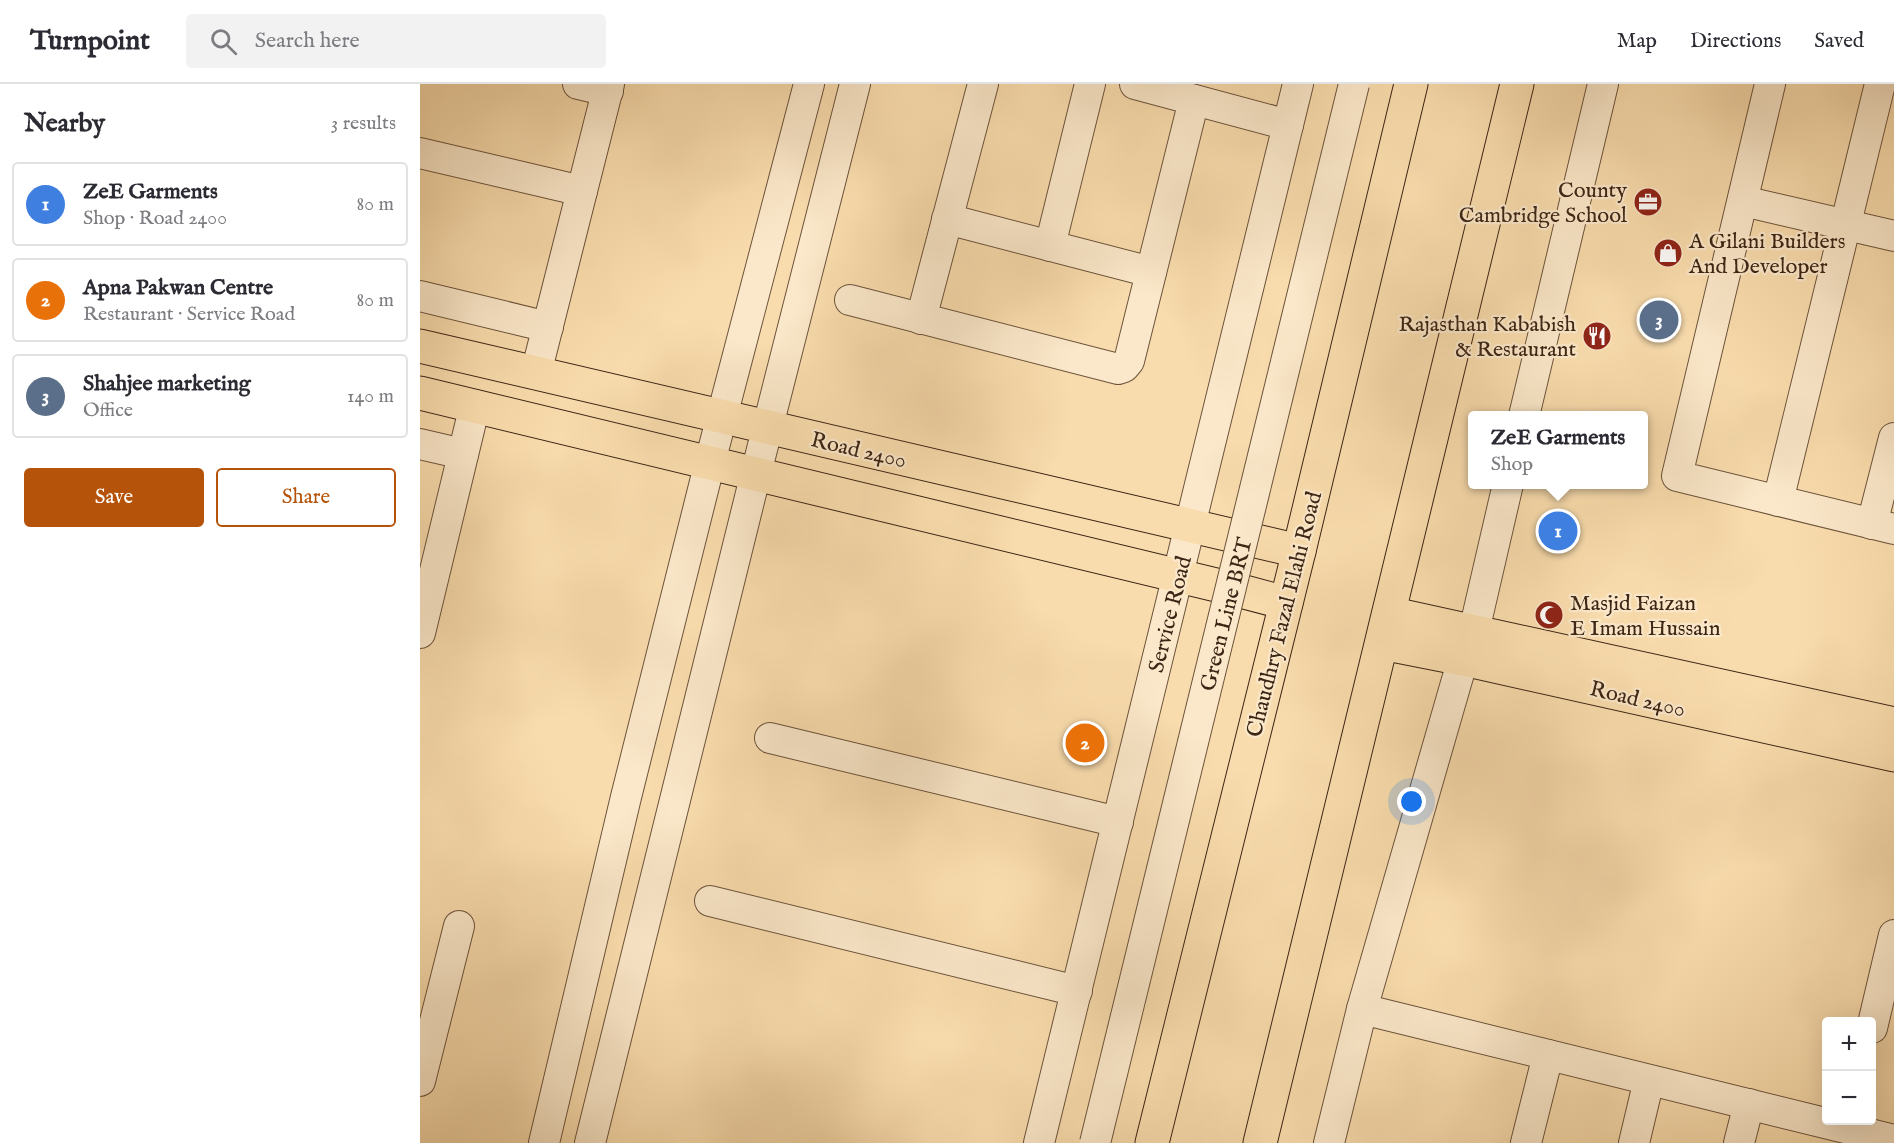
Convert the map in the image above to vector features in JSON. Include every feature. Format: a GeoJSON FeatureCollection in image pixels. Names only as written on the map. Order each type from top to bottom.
{"type":"FeatureCollection","features":[{"type":"Feature","properties":{"kind":"main road","name":"Chaudhry Fazal Elahi Road"},"geometry":{"type":"LineString","coordinates":[[1152,1143],[1299,551],[1411,84]]}},
{"type":"Feature","properties":{"kind":"main road"},"geometry":{"type":"LineString","coordinates":[[1260,1143],[1517,84]]}},
{"type":"Feature","properties":{"kind":"main road","name":"Road 2400"},"geometry":{"type":"LineString","coordinates":[[420,346],[1299,551]]}},
{"type":"Feature","properties":{"kind":"main road"},"geometry":{"type":"LineString","coordinates":[[420,393],[1286,603]]}},
{"type":"Feature","properties":{"kind":"main road","name":"Road 2400"},"geometry":{"type":"LineString","coordinates":[[1386,628],[1894,724]]}},
{"type":"Feature","properties":{"kind":"main road","name":"Road 2400"},"geometry":{"type":"LineString","coordinates":[[1468,645],[1894,755]]}},
{"type":"Feature","properties":{"kind":"street"},"geometry":{"type":"LineString","coordinates":[[536,373],[609,87],[578,84]]}},
{"type":"Feature","properties":{"kind":"street"},"geometry":{"type":"LineString","coordinates":[[544,1143],[626,797],[710,462],[809,84]]}},
{"type":"Feature","properties":{"kind":"street"},"geometry":{"type":"LineString","coordinates":[[590,1143],[767,427],[855,84]]}},
{"type":"Feature","properties":{"kind":"street"},"geometry":{"type":"LineString","coordinates":[[921,319],[983,84]]}},
{"type":"Feature","properties":{"kind":"street"},"geometry":{"type":"LineString","coordinates":[[1050,246],[1090,84]]}},
{"type":"Feature","properties":{"kind":"street"},"geometry":{"type":"LineString","coordinates":[[1136,84],[1288,125]]}},
{"type":"Feature","properties":{"kind":"street","name":"Service Road"},"geometry":{"type":"LineString","coordinates":[[1039,1143],[1298,84]]}},
{"type":"Feature","properties":{"kind":"street","name":"Green Line BRT"},"geometry":{"type":"LineString","coordinates":[[1095,1143],[1354,84]]}},
{"type":"Feature","properties":{"kind":"street"},"geometry":{"type":"LineString","coordinates":[[1525,411],[1603,84]]}},
{"type":"Feature","properties":{"kind":"street"},"geometry":{"type":"LineString","coordinates":[[1770,84],[1677,476],[1883,526],[1894,438]]}},
{"type":"Feature","properties":{"kind":"street"},"geometry":{"type":"LineString","coordinates":[[1778,501],[1880,84]]}},
{"type":"Feature","properties":{"kind":"street"},"geometry":{"type":"LineString","coordinates":[[850,300],[1118,369],[1124,367],[1129,361],[1194,100]]}},
{"type":"Feature","properties":{"kind":"street"},"geometry":{"type":"LineString","coordinates":[[420,153],[582,191]]}},
{"type":"Feature","properties":{"kind":"street"},"geometry":{"type":"LineString","coordinates":[[1743,201],[1894,236]]}},
{"type":"Feature","properties":{"kind":"street"},"geometry":{"type":"LineString","coordinates":[[947,219],[1151,272]]}},
{"type":"Feature","properties":{"kind":"street"},"geometry":{"type":"LineString","coordinates":[[420,296],[548,327]]}},
{"type":"Feature","properties":{"kind":"street"},"geometry":{"type":"LineString","coordinates":[[420,633],[424,601],[475,405]]}},
{"type":"Feature","properties":{"kind":"street"},"geometry":{"type":"LineString","coordinates":[[420,444],[463,454]]}},
{"type":"Feature","properties":{"kind":"street"},"geometry":{"type":"LineString","coordinates":[[1329,1143],[1362,1009],[1468,645],[1507,489]]}},
{"type":"Feature","properties":{"kind":"street"},"geometry":{"type":"LineString","coordinates":[[770,738],[1118,822]]}},
{"type":"Feature","properties":{"kind":"street"},"geometry":{"type":"LineString","coordinates":[[710,901],[1077,991]]}},
{"type":"Feature","properties":{"kind":"street"},"geometry":{"type":"LineString","coordinates":[[420,1081],[459,926]]}},
{"type":"Feature","properties":{"kind":"street"},"geometry":{"type":"LineString","coordinates":[[1880,1025],[1894,935]]}},
{"type":"Feature","properties":{"kind":"street"},"geometry":{"type":"LineString","coordinates":[[1362,1009],[1749,1104],[1846,1131],[1894,1140]]}},
{"type":"Feature","properties":{"kind":"street"},"geometry":{"type":"LineString","coordinates":[[1526,1143],[1548,1055]]}},
{"type":"Feature","properties":{"kind":"street"},"geometry":{"type":"LineString","coordinates":[[1634,1143],[1649,1080]]}},
{"type":"Feature","properties":{"kind":"street"},"geometry":{"type":"LineString","coordinates":[[1739,1143],[1749,1104]]}},
{"type":"Feature","properties":{"kind":"place","name":"County Cambridge School"},"geometry":{"type":"Point","coordinates":[1648,202]}},
{"type":"Feature","properties":{"kind":"place","name":"A Gilani Builders And Developer"},"geometry":{"type":"Point","coordinates":[1668,253]}},
{"type":"Feature","properties":{"kind":"place","name":"Shahjee marketing"},"geometry":{"type":"Point","coordinates":[1659,320]}},
{"type":"Feature","properties":{"kind":"place","name":"Rajasthan Kababish & Restaurant"},"geometry":{"type":"Point","coordinates":[1597,336]}},
{"type":"Feature","properties":{"kind":"place","name":"ZeE Garments"},"geometry":{"type":"Point","coordinates":[1558,531]}},
{"type":"Feature","properties":{"kind":"place","name":"Masjid Faizan E Imam Hussain"},"geometry":{"type":"Point","coordinates":[1549,615]}},
{"type":"Feature","properties":{"kind":"place","name":"Apna Pakwan Centre"},"geometry":{"type":"Point","coordinates":[1085,743]}}]}
